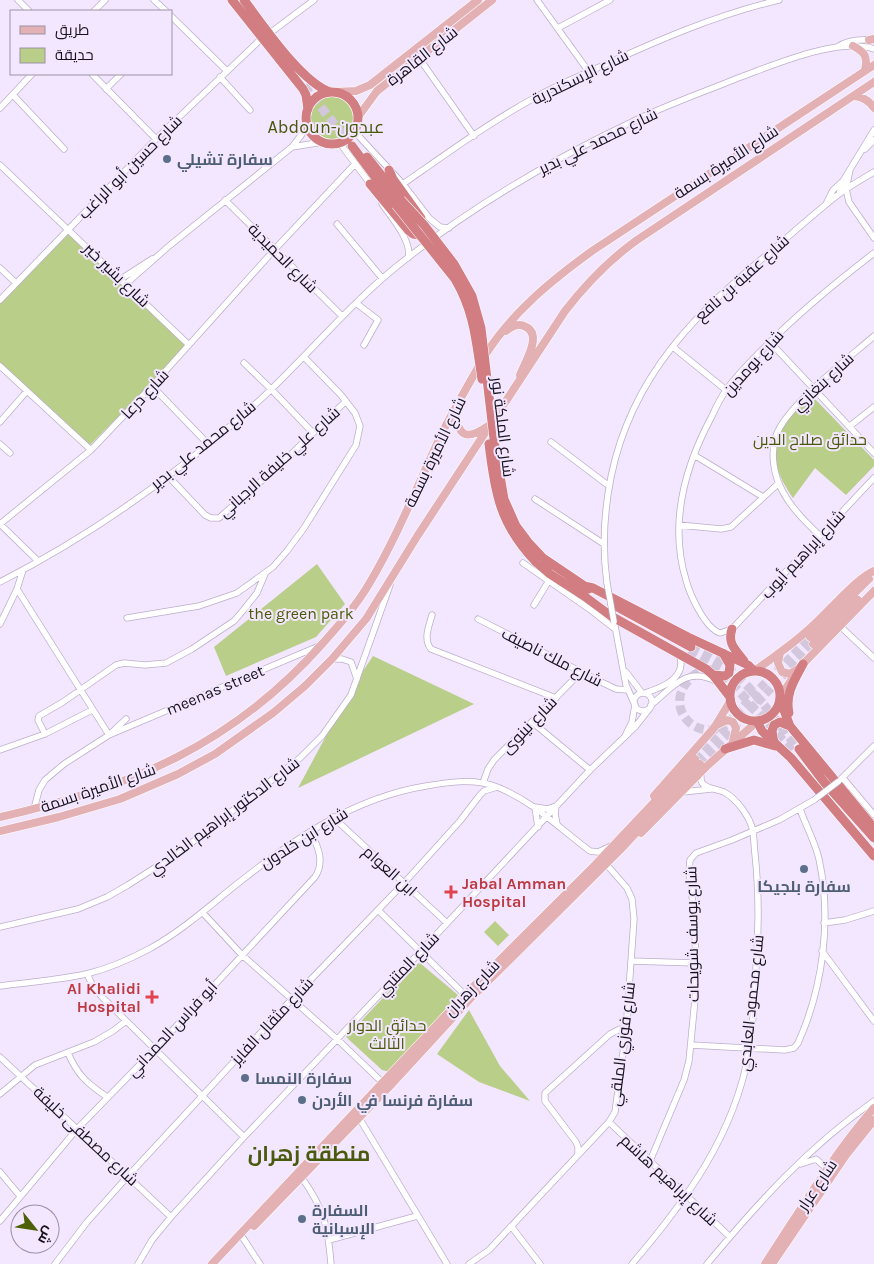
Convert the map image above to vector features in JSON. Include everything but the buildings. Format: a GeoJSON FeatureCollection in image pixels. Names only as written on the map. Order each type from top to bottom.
{"type":"FeatureCollection","features":[{"type":"Feature","properties":{"kind":"highway"},"geometry":{"type":"LineString","coordinates":[[232,0],[266,36],[314,84],[348,98],[353,103],[358,118],[354,131],[350,136],[331,144],[323,142],[312,134],[307,122],[308,109],[303,89],[266,36],[244,0]]}},
{"type":"Feature","properties":{"kind":"highway"},"geometry":{"type":"LineString","coordinates":[[308,109],[316,97],[332,92]]}},
{"type":"Feature","properties":{"kind":"highway","name":"شارع الملكة نور"},"geometry":{"type":"LineString","coordinates":[[354,145],[398,203],[419,235],[455,280],[468,305],[474,327],[486,406],[493,479],[499,504],[511,531],[539,560],[582,590],[623,610],[686,651]]}},
{"type":"Feature","properties":{"kind":"highway"},"geometry":{"type":"LineString","coordinates":[[389,170],[419,214],[424,225]]}},
{"type":"Feature","properties":{"kind":"highway"},"geometry":{"type":"LineString","coordinates":[[370,184],[408,230],[419,235]]}},
{"type":"Feature","properties":{"kind":"highway","name":"شارع الملكة نور"},"geometry":{"type":"LineString","coordinates":[[398,203],[424,225],[454,264],[472,296],[481,328],[495,447],[504,499],[516,526],[539,560]]}},
{"type":"Feature","properties":{"kind":"highway"},"geometry":{"type":"LineString","coordinates":[[582,590],[593,588],[755,670],[764,672],[776,681],[780,688],[780,698],[790,726],[874,828]]}},
{"type":"Feature","properties":{"kind":"highway"},"geometry":{"type":"LineString","coordinates":[[582,590],[611,616],[686,651],[716,679],[739,715],[746,719],[763,720],[774,712],[780,698]]}},
{"type":"Feature","properties":{"kind":"highway"},"geometry":{"type":"LineString","coordinates":[[732,629],[731,643],[746,664]]}},
{"type":"Feature","properties":{"kind":"highway"},"geometry":{"type":"LineString","coordinates":[[716,679],[729,673],[730,665],[723,653]]}},
{"type":"Feature","properties":{"kind":"highway"},"geometry":{"type":"LineString","coordinates":[[797,735],[791,722],[787,704],[790,687],[800,667]]}},
{"type":"Feature","properties":{"kind":"highway"},"geometry":{"type":"LineString","coordinates":[[730,699],[734,682],[747,672],[755,670]]}},
{"type":"Feature","properties":{"kind":"highway"},"geometry":{"type":"LineString","coordinates":[[756,721],[762,731],[777,745],[874,856]]}},
{"type":"Feature","properties":{"kind":"highway"},"geometry":{"type":"LineString","coordinates":[[777,745],[772,732],[774,725],[780,722],[790,726]]}},
{"type":"Feature","properties":{"kind":"highway"},"geometry":{"type":"LineString","coordinates":[[725,749],[754,740],[777,745]]}},
{"type":"Feature","properties":{"kind":"highway"},"geometry":{"type":"LineString","coordinates":[[874,838],[796,751],[874,849]]}},
{"type":"Feature","properties":{"kind":"main road","name":"شارع القاهرة"},"geometry":{"type":"LineString","coordinates":[[332,92],[356,91],[366,88],[478,0]]}},
{"type":"Feature","properties":{"kind":"main road","name":"شارع القاهرة"},"geometry":{"type":"LineString","coordinates":[[358,118],[377,91],[492,0]]}},
{"type":"Feature","properties":{"kind":"main road"},"geometry":{"type":"LineString","coordinates":[[854,46],[865,54],[867,61],[865,70]]}},
{"type":"Feature","properties":{"kind":"main road","name":"شارع الأميرة بسمة"},"geometry":{"type":"LineString","coordinates":[[0,817],[78,798],[126,782],[164,765],[197,748],[259,704],[284,683],[322,645],[352,609],[369,584],[455,410],[494,341],[533,297],[564,271],[719,166],[874,65]]}},
{"type":"Feature","properties":{"kind":"main road","name":"شارع الأميرة بسمة"},"geometry":{"type":"LineString","coordinates":[[0,831],[103,804],[144,790],[215,754],[273,713],[332,659],[366,619],[418,535],[571,304],[587,284],[613,259],[637,240],[874,82]]}},
{"type":"Feature","properties":{"kind":"main road"},"geometry":{"type":"LineString","coordinates":[[366,88],[364,95],[372,97]]}},
{"type":"Feature","properties":{"kind":"main road"},"geometry":{"type":"LineString","coordinates":[[854,96],[864,98],[874,108]]}},
{"type":"Feature","properties":{"kind":"main road"},"geometry":{"type":"LineString","coordinates":[[494,341],[509,329],[520,325],[529,329],[533,335],[533,344],[511,395]]}},
{"type":"Feature","properties":{"kind":"main road"},"geometry":{"type":"LineString","coordinates":[[455,410],[459,428],[469,435],[478,433],[492,424]]}},
{"type":"Feature","properties":{"kind":"main road"},"geometry":{"type":"LineString","coordinates":[[755,670],[808,630],[870,572],[874,573]]}},
{"type":"Feature","properties":{"kind":"main road"},"geometry":{"type":"LineString","coordinates":[[874,573],[812,641],[874,585]]}},
{"type":"Feature","properties":{"kind":"main road"},"geometry":{"type":"LineString","coordinates":[[780,653],[778,663],[782,672],[790,674],[800,667],[874,591]]}},
{"type":"Feature","properties":{"kind":"main road"},"geometry":{"type":"LineString","coordinates":[[780,698],[800,667]]}},
{"type":"Feature","properties":{"kind":"main road"},"geometry":{"type":"LineString","coordinates":[[627,831],[639,814],[714,728],[730,699]]}},
{"type":"Feature","properties":{"kind":"main road"},"geometry":{"type":"LineString","coordinates":[[714,728],[727,720],[733,722],[736,728],[733,741]]}},
{"type":"Feature","properties":{"kind":"main road"},"geometry":{"type":"LineString","coordinates":[[617,847],[634,840],[700,773],[756,721]]}},
{"type":"Feature","properties":{"kind":"main road","name":"شارع زهران"},"geometry":{"type":"LineString","coordinates":[[212,1264],[357,1115],[465,995],[617,847],[698,761],[627,831],[617,847],[606,864],[385,1085]]}},
{"type":"Feature","properties":{"kind":"main road","name":"شارع عرار"},"geometry":{"type":"LineString","coordinates":[[764,1264],[828,1169],[874,1108]]}},
{"type":"Feature","properties":{"kind":"main road","name":"شارع زهران"},"geometry":{"type":"LineString","coordinates":[[219,1264],[302,1178],[357,1115]]}},
{"type":"Feature","properties":{"kind":"main road","name":"شارع عرار"},"geometry":{"type":"LineString","coordinates":[[772,1264],[846,1155],[874,1120]]}},
{"type":"Feature","properties":{"kind":"street"},"geometry":{"type":"LineString","coordinates":[[18,0],[28,10]]}},
{"type":"Feature","properties":{"kind":"street"},"geometry":{"type":"LineString","coordinates":[[95,10],[105,0]]}},
{"type":"Feature","properties":{"kind":"street"},"geometry":{"type":"LineString","coordinates":[[154,0],[165,10]]}},
{"type":"Feature","properties":{"kind":"street","name":"شارع حسين أبو الراغب"},"geometry":{"type":"LineString","coordinates":[[0,300],[156,139],[220,77],[266,36],[314,0]]}},
{"type":"Feature","properties":{"kind":"street"},"geometry":{"type":"LineString","coordinates":[[537,0],[589,72]]}},
{"type":"Feature","properties":{"kind":"street"},"geometry":{"type":"LineString","coordinates":[[558,28],[610,0]]}},
{"type":"Feature","properties":{"kind":"street","name":"شارع الإسكندرية"},"geometry":{"type":"LineString","coordinates":[[399,183],[536,97],[670,36],[774,0]]}},
{"type":"Feature","properties":{"kind":"street"},"geometry":{"type":"LineString","coordinates":[[172,19],[227,71]]}},
{"type":"Feature","properties":{"kind":"street","name":"شارع محمد علي بدير"},"geometry":{"type":"LineString","coordinates":[[837,47],[844,42],[872,40]]}},
{"type":"Feature","properties":{"kind":"street","name":"شارع محمد علي بدير"},"geometry":{"type":"LineString","coordinates":[[0,582],[94,526],[168,476],[271,389],[382,278],[449,228],[516,183],[638,119],[760,70],[805,54],[837,47],[854,46],[874,49]]}},
{"type":"Feature","properties":{"kind":"street"},"geometry":{"type":"LineString","coordinates":[[419,58],[474,136]]}},
{"type":"Feature","properties":{"kind":"street"},"geometry":{"type":"LineString","coordinates":[[0,108],[31,75]]}},
{"type":"Feature","properties":{"kind":"street"},"geometry":{"type":"LineString","coordinates":[[93,75],[156,139]]}},
{"type":"Feature","properties":{"kind":"street"},"geometry":{"type":"LineString","coordinates":[[106,89],[120,75]]}},
{"type":"Feature","properties":{"kind":"street"},"geometry":{"type":"LineString","coordinates":[[220,77],[250,110]]}},
{"type":"Feature","properties":{"kind":"street"},"geometry":{"type":"LineString","coordinates":[[12,95],[64,149]]}},
{"type":"Feature","properties":{"kind":"street"},"geometry":{"type":"LineString","coordinates":[[121,279],[156,256],[292,147],[302,134],[307,122]]}},
{"type":"Feature","properties":{"kind":"street"},"geometry":{"type":"LineString","coordinates":[[826,204],[834,190],[843,181],[874,130]]}},
{"type":"Feature","properties":{"kind":"street"},"geometry":{"type":"LineString","coordinates":[[354,131],[389,170]]}},
{"type":"Feature","properties":{"kind":"street"},"geometry":{"type":"LineString","coordinates":[[863,150],[874,140]]}},
{"type":"Feature","properties":{"kind":"street"},"geometry":{"type":"LineString","coordinates":[[292,147],[323,142]]}},
{"type":"Feature","properties":{"kind":"street"},"geometry":{"type":"LineString","coordinates":[[339,142],[370,184],[406,242],[410,252],[408,258]]}},
{"type":"Feature","properties":{"kind":"street","name":"شارع درعا"},"geometry":{"type":"LineString","coordinates":[[0,524],[92,450],[152,386],[274,249],[355,164]]}},
{"type":"Feature","properties":{"kind":"street","name":"شارع بشير خير"},"geometry":{"type":"LineString","coordinates":[[0,165],[189,345]]}},
{"type":"Feature","properties":{"kind":"street"},"geometry":{"type":"LineString","coordinates":[[850,170],[846,189],[849,202],[874,238]]}},
{"type":"Feature","properties":{"kind":"street","name":"شارع عقبة بن نافع"},"geometry":{"type":"LineString","coordinates":[[635,704],[627,690],[615,629],[607,583],[604,544],[604,521],[609,486],[620,440],[633,406],[654,373],[698,316],[730,285],[826,204],[874,172]]}},
{"type":"Feature","properties":{"kind":"street"},"geometry":{"type":"LineString","coordinates":[[839,194],[843,181]]}},
{"type":"Feature","properties":{"kind":"street"},"geometry":{"type":"LineString","coordinates":[[399,183],[429,218],[440,227],[449,228]]}},
{"type":"Feature","properties":{"kind":"street","name":"شارع الحميدية"},"geometry":{"type":"LineString","coordinates":[[225,200],[342,316]]}},
{"type":"Feature","properties":{"kind":"street"},"geometry":{"type":"LineString","coordinates":[[337,224],[382,278]]}},
{"type":"Feature","properties":{"kind":"street","name":"شارع بومدين"},"geometry":{"type":"LineString","coordinates":[[732,629],[720,632],[714,630],[706,620],[692,598],[682,565],[679,525],[683,490],[694,455],[707,425],[726,390],[770,342],[831,286],[874,253]]}},
{"type":"Feature","properties":{"kind":"street"},"geometry":{"type":"LineString","coordinates":[[126,284],[146,268],[156,256]]}},
{"type":"Feature","properties":{"kind":"street"},"geometry":{"type":"LineString","coordinates":[[0,268],[16,283]]}},
{"type":"Feature","properties":{"kind":"street"},"geometry":{"type":"LineString","coordinates":[[356,304],[378,320],[364,345]]}},
{"type":"Feature","properties":{"kind":"street","name":"شارع بنغازي"},"geometry":{"type":"LineString","coordinates":[[820,536],[794,509],[779,483],[773,460],[775,437],[787,416],[814,389],[874,336]]}},
{"type":"Feature","properties":{"kind":"street"},"geometry":{"type":"LineString","coordinates":[[770,342],[874,453]]}},
{"type":"Feature","properties":{"kind":"street"},"geometry":{"type":"LineString","coordinates":[[673,347],[726,390]]}},
{"type":"Feature","properties":{"kind":"street"},"geometry":{"type":"LineString","coordinates":[[127,618],[180,610],[225,598],[242,590],[265,574],[295,540],[339,475],[356,445],[360,432],[359,421],[346,401],[304,357]]}},
{"type":"Feature","properties":{"kind":"street"},"geometry":{"type":"LineString","coordinates":[[244,363],[313,433]]}},
{"type":"Feature","properties":{"kind":"street"},"geometry":{"type":"LineString","coordinates":[[0,366],[92,450]]}},
{"type":"Feature","properties":{"kind":"street"},"geometry":{"type":"LineString","coordinates":[[152,386],[208,444]]}},
{"type":"Feature","properties":{"kind":"street"},"geometry":{"type":"LineString","coordinates":[[0,422],[27,391]]}},
{"type":"Feature","properties":{"kind":"street","name":"شارع علي خليفة الرجباني"},"geometry":{"type":"LineString","coordinates":[[168,476],[205,515],[211,518],[219,518],[283,462],[346,401]]}},
{"type":"Feature","properties":{"kind":"street"},"geometry":{"type":"LineString","coordinates":[[850,426],[874,407]]}},
{"type":"Feature","properties":{"kind":"street"},"geometry":{"type":"LineString","coordinates":[[552,442],[609,486]]}},
{"type":"Feature","properties":{"kind":"street"},"geometry":{"type":"LineString","coordinates":[[0,444],[10,453]]}},
{"type":"Feature","properties":{"kind":"street"},"geometry":{"type":"LineString","coordinates":[[694,455],[763,497]]}},
{"type":"Feature","properties":{"kind":"street","name":"شارع إبراهيم أيوب"},"geometry":{"type":"LineString","coordinates":[[732,629],[874,478]]}},
{"type":"Feature","properties":{"kind":"street"},"geometry":{"type":"LineString","coordinates":[[679,525],[721,529],[731,527],[779,483]]}},
{"type":"Feature","properties":{"kind":"street"},"geometry":{"type":"LineString","coordinates":[[535,499],[604,544]]}},
{"type":"Feature","properties":{"kind":"street"},"geometry":{"type":"LineString","coordinates":[[0,524],[38,561]]}},
{"type":"Feature","properties":{"kind":"street"},"geometry":{"type":"LineString","coordinates":[[523,563],[615,629]]}},
{"type":"Feature","properties":{"kind":"street"},"geometry":{"type":"LineString","coordinates":[[0,624],[17,589],[23,570]]}},
{"type":"Feature","properties":{"kind":"street"},"geometry":{"type":"LineString","coordinates":[[45,734],[38,720],[39,716],[120,664],[145,665],[166,663],[223,628],[238,616],[257,593],[265,574]]}},
{"type":"Feature","properties":{"kind":"street","name":"شارع الدكتور إبراهيم الخالدي"},"geometry":{"type":"LineString","coordinates":[[0,927],[64,913],[93,903],[146,875],[182,852],[308,751],[322,736],[354,690],[374,625],[394,576]]}},
{"type":"Feature","properties":{"kind":"street"},"geometry":{"type":"LineString","coordinates":[[534,605],[548,582]]}},
{"type":"Feature","properties":{"kind":"street"},"geometry":{"type":"LineString","coordinates":[[17,589],[109,735]]}},
{"type":"Feature","properties":{"kind":"street"},"geometry":{"type":"LineString","coordinates":[[432,615],[427,639],[431,649],[556,698]]}},
{"type":"Feature","properties":{"kind":"street","name":"شارع ملك ناصيف"},"geometry":{"type":"LineString","coordinates":[[478,619],[611,687],[627,690]]}},
{"type":"Feature","properties":{"kind":"street"},"geometry":{"type":"LineString","coordinates":[[840,626],[874,658]]}},
{"type":"Feature","properties":{"kind":"street","name":"meenas street"},"geometry":{"type":"LineString","coordinates":[[109,735],[322,645]]}},
{"type":"Feature","properties":{"kind":"street"},"geometry":{"type":"LineString","coordinates":[[644,693],[651,698],[651,706],[646,710],[640,710],[635,704],[636,696],[644,693],[661,687],[679,674],[686,651]]}},
{"type":"Feature","properties":{"kind":"street"},"geometry":{"type":"LineString","coordinates":[[332,659],[342,659],[351,662],[357,679]]}},
{"type":"Feature","properties":{"kind":"street","name":"شارع عقبة بن نافع"},"geometry":{"type":"LineString","coordinates":[[624,670],[644,693]]}},
{"type":"Feature","properties":{"kind":"street","name":"شارع نينوى"},"geometry":{"type":"LineString","coordinates":[[483,783],[490,765],[581,672]]}},
{"type":"Feature","properties":{"kind":"street","name":"شارع المتنبي"},"geometry":{"type":"LineString","coordinates":[[138,1264],[152,1240],[171,1216],[590,770],[642,720],[651,706],[687,676],[695,674],[716,679]]}},
{"type":"Feature","properties":{"kind":"street","name":"شارع المتنبي"},"geometry":{"type":"LineString","coordinates":[[624,736],[632,722],[635,704]]}},
{"type":"Feature","properties":{"kind":"street"},"geometry":{"type":"LineString","coordinates":[[0,750],[45,734],[92,710]]}},
{"type":"Feature","properties":{"kind":"street"},"geometry":{"type":"LineString","coordinates":[[34,809],[39,790],[45,780],[64,764],[109,735],[126,719]]}},
{"type":"Feature","properties":{"kind":"street"},"geometry":{"type":"LineString","coordinates":[[532,722],[590,770]]}},
{"type":"Feature","properties":{"kind":"street","name":"شارع يوسف شويحات"},"geometry":{"type":"LineString","coordinates":[[650,1162],[684,1080],[691,1045],[696,989],[696,963],[695,921],[689,871],[690,860],[696,853],[753,832],[800,809],[841,779],[874,746]]}},
{"type":"Feature","properties":{"kind":"street","name":"شارع محمود العابدي"},"geometry":{"type":"LineString","coordinates":[[632,1264],[687,1195],[709,1160],[732,1113],[741,1088],[749,1049],[759,922],[758,878],[753,832],[749,820],[736,803],[726,794],[701,782],[700,773]]}},
{"type":"Feature","properties":{"kind":"street"},"geometry":{"type":"LineString","coordinates":[[841,779],[874,815]]}},
{"type":"Feature","properties":{"kind":"street","name":"شارع ابن خلدون"},"geometry":{"type":"LineString","coordinates":[[0,986],[87,974],[126,960],[151,948],[203,913],[256,869],[333,817],[352,808],[412,788],[458,781],[483,783],[497,787],[535,807],[594,852],[617,847]]}},
{"type":"Feature","properties":{"kind":"street","name":"شارع مثقال الفايز"},"geometry":{"type":"LineString","coordinates":[[55,1264],[60,1261],[87,1222],[128,1176],[292,999],[404,883],[460,821],[480,795],[484,791],[497,787]]}},
{"type":"Feature","properties":{"kind":"street"},"geometry":{"type":"LineString","coordinates":[[683,792],[712,788]]}},
{"type":"Feature","properties":{"kind":"street"},"geometry":{"type":"LineString","coordinates":[[538,826],[535,807],[546,808],[556,806],[555,817],[558,826]]}},
{"type":"Feature","properties":{"kind":"street"},"geometry":{"type":"LineString","coordinates":[[691,1045],[790,1050],[798,1043],[815,995],[824,923],[823,887],[819,860],[800,809]]}},
{"type":"Feature","properties":{"kind":"street","name":"ابن العوام"},"geometry":{"type":"LineString","coordinates":[[333,817],[447,923]]}},
{"type":"Feature","properties":{"kind":"street","name":"أبو فراس الحمداني"},"geometry":{"type":"LineString","coordinates":[[0,1221],[77,1129],[305,889],[320,869],[319,851],[310,832]]}},
{"type":"Feature","properties":{"kind":"street","name":"شارع فوزي الملقي"},"geometry":{"type":"LineString","coordinates":[[469,1264],[489,1250],[609,1122],[615,1112],[626,1030],[634,918],[632,899],[624,883],[606,864]]}},
{"type":"Feature","properties":{"kind":"street"},"geometry":{"type":"LineString","coordinates":[[378,910],[465,995]]}},
{"type":"Feature","properties":{"kind":"street"},"geometry":{"type":"LineString","coordinates":[[824,923],[874,912]]}},
{"type":"Feature","properties":{"kind":"street"},"geometry":{"type":"LineString","coordinates":[[203,913],[242,955],[337,1039],[385,1085]]}},
{"type":"Feature","properties":{"kind":"street"},"geometry":{"type":"LineString","coordinates":[[822,950],[874,1021]]}},
{"type":"Feature","properties":{"kind":"street"},"geometry":{"type":"LineString","coordinates":[[631,961],[696,963]]}},
{"type":"Feature","properties":{"kind":"street"},"geometry":{"type":"LineString","coordinates":[[87,974],[98,993],[244,1137]]}},
{"type":"Feature","properties":{"kind":"street"},"geometry":{"type":"LineString","coordinates":[[0,1094],[35,1065],[104,1037],[126,1020]]}},
{"type":"Feature","properties":{"kind":"street"},"geometry":{"type":"LineString","coordinates":[[578,1154],[576,1142],[545,1101],[545,1093],[610,1034],[626,1030]]}},
{"type":"Feature","properties":{"kind":"street"},"geometry":{"type":"LineString","coordinates":[[68,1053],[80,1076],[88,1085],[107,1097]]}},
{"type":"Feature","properties":{"kind":"street","name":"شارع مصطفى خليفة"},"geometry":{"type":"LineString","coordinates":[[0,1057],[171,1216]]}},
{"type":"Feature","properties":{"kind":"street"},"geometry":{"type":"LineString","coordinates":[[707,1264],[788,1172],[830,1134],[874,1101]]}},
{"type":"Feature","properties":{"kind":"street"},"geometry":{"type":"LineString","coordinates":[[357,1115],[447,1264]]}},
{"type":"Feature","properties":{"kind":"street","name":"شارع إبراهيم هاشم"},"geometry":{"type":"LineString","coordinates":[[609,1122],[730,1237]]}},
{"type":"Feature","properties":{"kind":"street"},"geometry":{"type":"LineString","coordinates":[[788,1172],[813,1158],[828,1169]]}},
{"type":"Feature","properties":{"kind":"street"},"geometry":{"type":"LineString","coordinates":[[0,1172],[20,1196]]}},
{"type":"Feature","properties":{"kind":"street"},"geometry":{"type":"LineString","coordinates":[[302,1178],[322,1212],[329,1240],[332,1264]]}},
{"type":"Feature","properties":{"kind":"street"},"geometry":{"type":"LineString","coordinates":[[329,1240],[417,1216]]}},
{"type":"Feature","properties":{"kind":"street"},"geometry":{"type":"LineString","coordinates":[[511,1226],[540,1264]]}},
{"type":"Feature","properties":{"kind":"street"},"geometry":{"type":"LineString","coordinates":[[244,1238],[260,1264]]}},
{"type":"Feature","properties":{"kind":"green space"},"geometry":{"type":"Polygon","coordinates":[[[332,97],[347,103],[353,118],[347,133],[332,139],[317,133],[311,118],[317,103],[332,97]]]}},
{"type":"Feature","properties":{"kind":"green space"},"geometry":{"type":"Polygon","coordinates":[[[67,229],[188,345],[88,447],[0,367],[0,297],[67,229]]]}},
{"type":"Feature","properties":{"kind":"green space","name":"حدائق صلاح الدين"},"geometry":{"type":"Polygon","coordinates":[[[811,397],[874,460],[874,466],[846,495],[815,468],[793,498],[777,468],[774,451],[778,435],[793,412],[811,397]]]}},
{"type":"Feature","properties":{"kind":"green space","name":"the green park"},"geometry":{"type":"Polygon","coordinates":[[[317,564],[345,604],[316,637],[226,676],[214,647],[317,564]]]}},
{"type":"Feature","properties":{"kind":"green space"},"geometry":{"type":"Polygon","coordinates":[[[373,656],[474,704],[298,788],[353,686],[373,656]]]}},
{"type":"Feature","properties":{"kind":"green space"},"geometry":{"type":"Polygon","coordinates":[[[495,921],[509,935],[498,946],[484,932],[495,921]]]}},
{"type":"Feature","properties":{"kind":"green space","name":"حدائق الدوار الثالث"},"geometry":{"type":"Polygon","coordinates":[[[420,963],[458,995],[390,1072],[382,1070],[346,1037],[414,965],[420,963]]]}},
{"type":"Feature","properties":{"kind":"green space"},"geometry":{"type":"Polygon","coordinates":[[[469,1010],[500,1066],[530,1101],[479,1082],[437,1054],[469,1010]]]}},
{"type":"Feature","properties":{"kind":"tunnel"},"geometry":{"type":"LineString","coordinates":[[304,86],[352,146]]}},
{"type":"Feature","properties":{"kind":"tunnel"},"geometry":{"type":"LineString","coordinates":[[695,759],[755,693],[810,637]]}},
{"type":"Feature","properties":{"kind":"tunnel"},"geometry":{"type":"LineString","coordinates":[[700,764],[813,644]]}},
{"type":"Feature","properties":{"kind":"tunnel"},"geometry":{"type":"LineString","coordinates":[[691,647],[717,660],[736,674],[755,694],[799,749]]}},
{"type":"Feature","properties":{"kind":"tunnel"},"geometry":{"type":"LineString","coordinates":[[688,652],[728,679],[794,753]]}},
{"type":"Feature","properties":{"kind":"tunnel"},"geometry":{"type":"LineString","coordinates":[[712,670],[699,672],[688,681],[682,691],[680,702],[682,712],[694,726],[704,730],[726,725]]}},
{"type":"Feature","properties":{"kind":"place","name":"سفارة تشيلي"},"geometry":{"type":"Point","coordinates":[167,159]}},
{"type":"Feature","properties":{"kind":"place","name":"سفارة بلجيكا"},"geometry":{"type":"Point","coordinates":[804,869]}},
{"type":"Feature","properties":{"kind":"place","name":"Jabal Amman Hospital"},"geometry":{"type":"Point","coordinates":[451,892]}},
{"type":"Feature","properties":{"kind":"place","name":"Al Khalidi Hospital"},"geometry":{"type":"Point","coordinates":[152,997]}},
{"type":"Feature","properties":{"kind":"place","name":"سفارة النمسا"},"geometry":{"type":"Point","coordinates":[245,1078]}},
{"type":"Feature","properties":{"kind":"place","name":"سفارة فرنسا في الأردن"},"geometry":{"type":"Point","coordinates":[302,1100]}},
{"type":"Feature","properties":{"kind":"place","name":"السفارة الإسبانية"},"geometry":{"type":"Point","coordinates":[302,1219]}},
{"type":"Feature","properties":{"kind":"district","name":"Abdoun-عبدون"},"geometry":{"type":"Point","coordinates":[326,127]}},
{"type":"Feature","properties":{"kind":"district","name":"منطقة زهران"},"geometry":{"type":"Point","coordinates":[309,1154]}}]}
